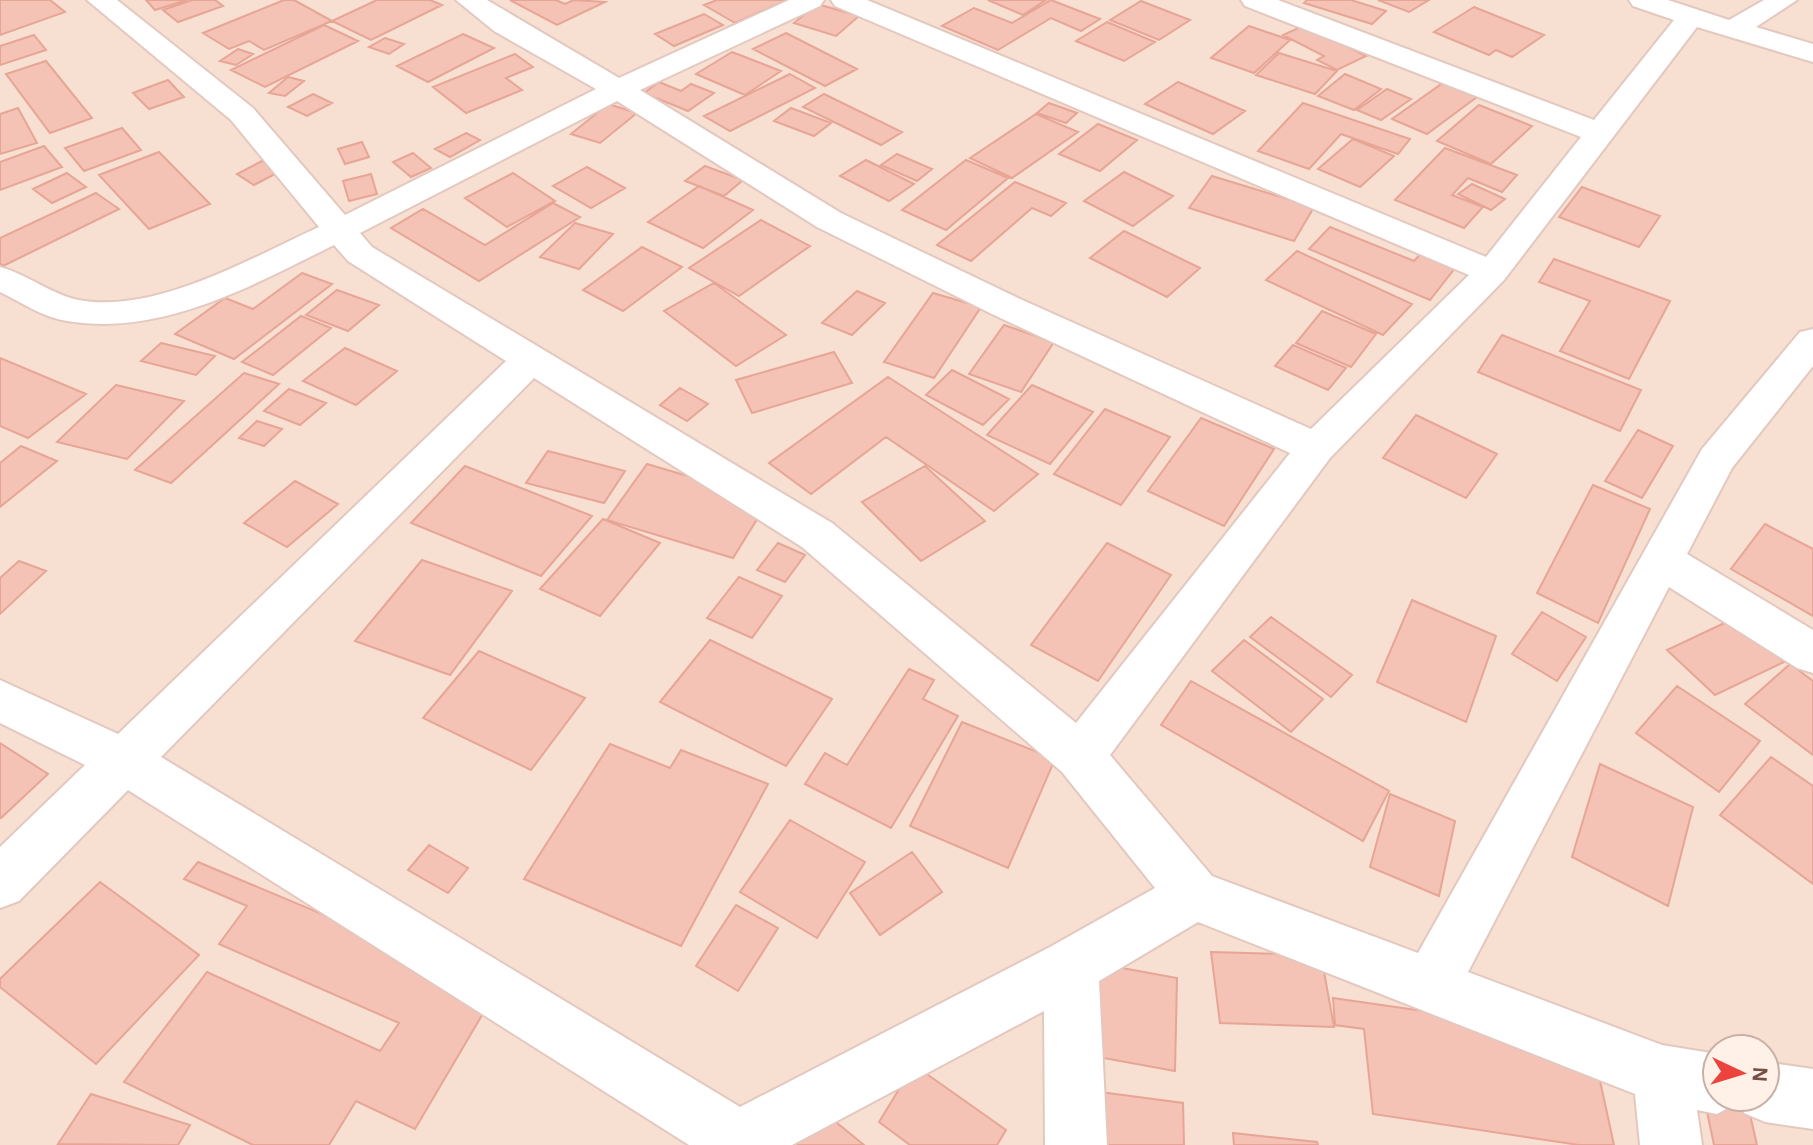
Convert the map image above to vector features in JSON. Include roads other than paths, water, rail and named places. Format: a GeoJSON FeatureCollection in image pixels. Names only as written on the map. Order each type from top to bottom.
{"type":"FeatureCollection","features":[{"type":"Feature","properties":{"kind":"street"},"geometry":{"type":"LineString","coordinates":[[100,0],[242,114],[360,254],[817,535],[1080,756],[1194,895],[1430,987],[1689,1080],[1671,1145]]}},
{"type":"Feature","properties":{"kind":"street"},"geometry":{"type":"LineString","coordinates":[[469,0],[504,25],[618,89],[829,220],[1007,307],[1316,448]]}},
{"type":"Feature","properties":{"kind":"street"},"geometry":{"type":"LineString","coordinates":[[0,278],[68,310],[135,313],[231,281],[409,197],[618,89],[811,0]]}},
{"type":"Feature","properties":{"kind":"street"},"geometry":{"type":"LineString","coordinates":[[844,0],[1492,272]]}},
{"type":"Feature","properties":{"kind":"street"},"geometry":{"type":"LineString","coordinates":[[1254,0],[1602,134]]}},
{"type":"Feature","properties":{"kind":"street"},"geometry":{"type":"LineString","coordinates":[[1642,0],[1813,53]]}},
{"type":"Feature","properties":{"kind":"street"},"geometry":{"type":"LineString","coordinates":[[1733,29],[1784,0]]}},
{"type":"Feature","properties":{"kind":"street"},"geometry":{"type":"LineString","coordinates":[[1080,756],[1316,448],[1492,272],[1691,17]]}},
{"type":"Feature","properties":{"kind":"street"},"geometry":{"type":"LineString","coordinates":[[1430,987],[1716,459],[1813,341]]}},
{"type":"Feature","properties":{"kind":"street"},"geometry":{"type":"LineString","coordinates":[[0,883],[530,360]]}},
{"type":"Feature","properties":{"kind":"street"},"geometry":{"type":"LineString","coordinates":[[1660,559],[1813,654]]}},
{"type":"Feature","properties":{"kind":"street"},"geometry":{"type":"LineString","coordinates":[[0,700],[123,760],[734,1143],[1070,967],[1194,895]]}},
{"type":"Feature","properties":{"kind":"street"},"geometry":{"type":"LineString","coordinates":[[1070,967],[1078,1120],[1076,1145]]}},
{"type":"Feature","properties":{"kind":"street"},"geometry":{"type":"LineString","coordinates":[[1781,1094],[1813,1099]]}}]}
